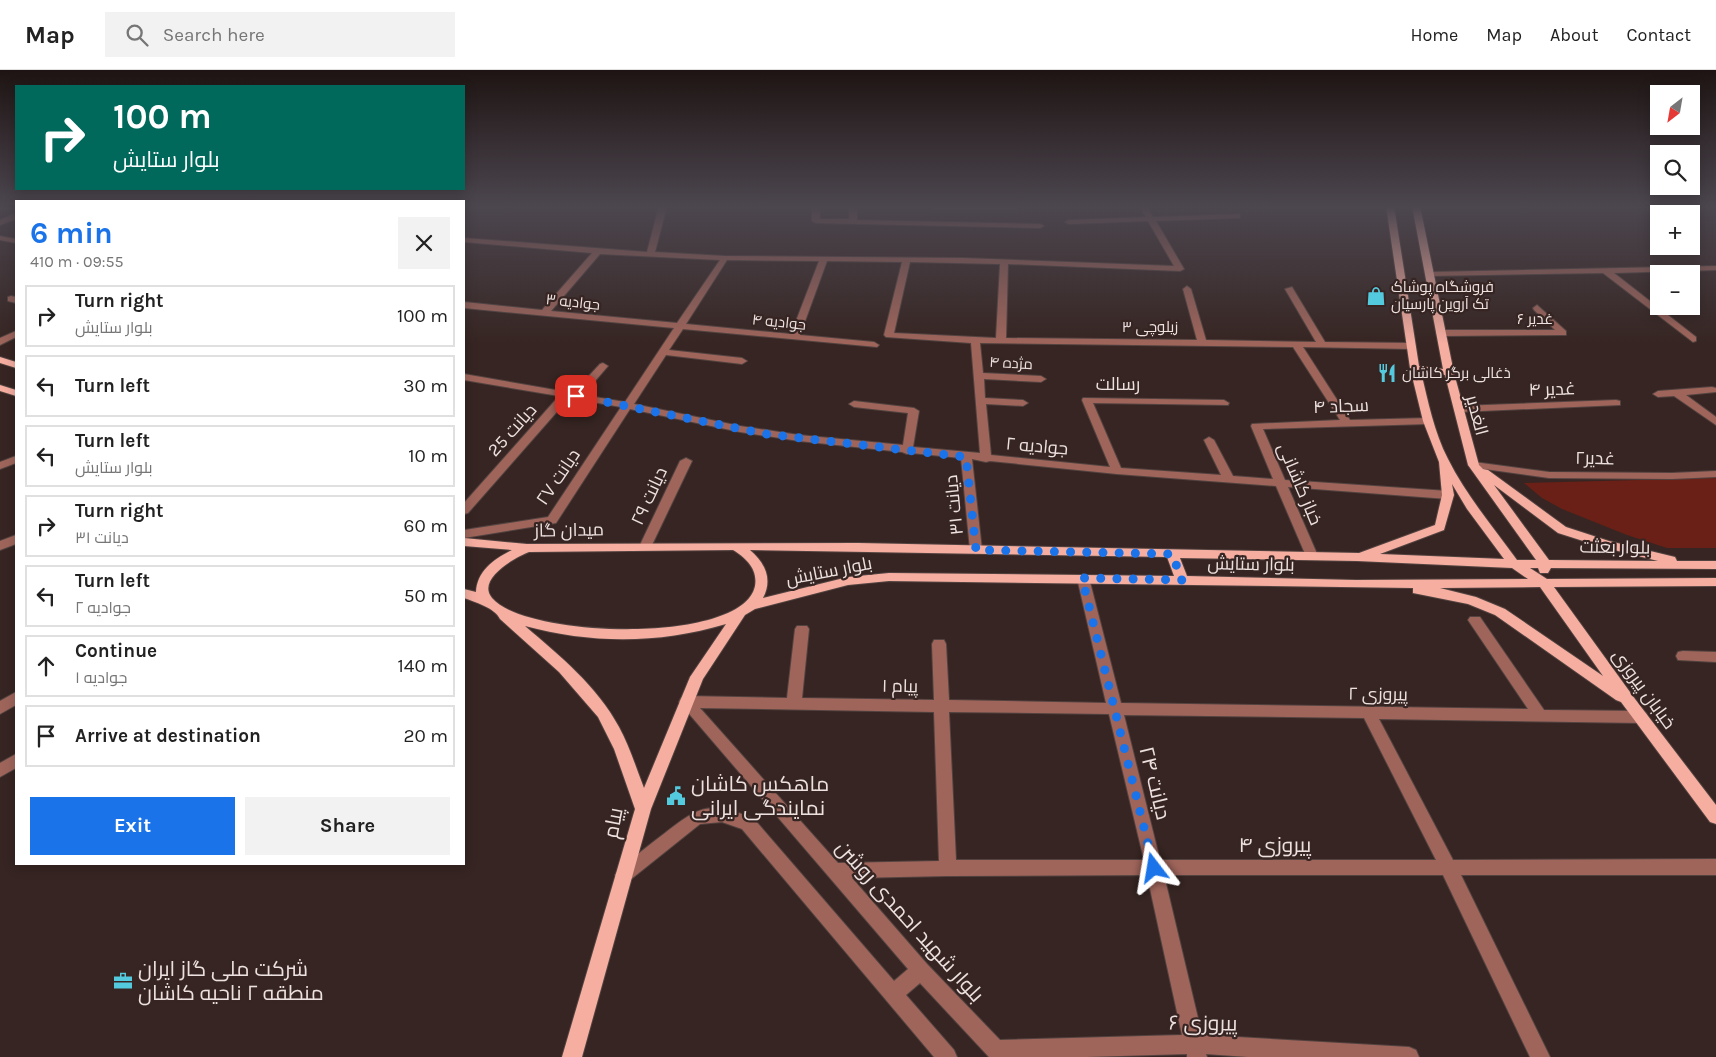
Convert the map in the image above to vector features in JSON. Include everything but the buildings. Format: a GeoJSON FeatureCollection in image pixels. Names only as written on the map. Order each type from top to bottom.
{"type":"FeatureCollection","features":[{"type":"Feature","properties":{"kind":"main road"},"geometry":{"type":"LineString","coordinates":[[1357,557],[1406,542],[1440,527],[1448,495],[1442,460],[1428,421],[1415,368],[1397,252]]}},
{"type":"Feature","properties":{"kind":"main road","name":"الغدیر"},"geometry":{"type":"LineString","coordinates":[[1425,252],[1449,373],[1474,465],[1545,564]]}},
{"type":"Feature","properties":{"kind":"main road"},"geometry":{"type":"LineString","coordinates":[[0,360],[15,365]]}},
{"type":"Feature","properties":{"kind":"main road"},"geometry":{"type":"LineString","coordinates":[[1415,368],[1449,373]]}},
{"type":"Feature","properties":{"kind":"main road"},"geometry":{"type":"LineString","coordinates":[[0,388],[15,394]]}},
{"type":"Feature","properties":{"kind":"main road"},"geometry":{"type":"LineString","coordinates":[[1442,460],[1471,506],[1513,563],[1543,582],[1545,564]]}},
{"type":"Feature","properties":{"kind":"main road"},"geometry":{"type":"LineString","coordinates":[[1474,465],[1562,530],[1646,554],[1695,565]]}},
{"type":"Feature","properties":{"kind":"main road"},"geometry":{"type":"LineString","coordinates":[[465,542],[528,548]]}},
{"type":"Feature","properties":{"kind":"main road"},"geometry":{"type":"LineString","coordinates":[[465,593],[550,627],[604,634],[671,633],[739,615],[752,605],[758,597],[762,585],[761,575],[752,558],[735,546]]}},
{"type":"Feature","properties":{"kind":"main road","name":"بلوار ستایش"},"geometry":{"type":"LineString","coordinates":[[735,546],[1312,556],[1464,563],[1513,563]]}},
{"type":"Feature","properties":{"kind":"main road","name":"میدان گاز"},"geometry":{"type":"LineString","coordinates":[[493,606],[483,588],[484,580],[489,572],[505,557],[528,548],[735,546]]}},
{"type":"Feature","properties":{"kind":"main road"},"geometry":{"type":"LineString","coordinates":[[1172,554],[1182,580]]}},
{"type":"Feature","properties":{"kind":"main road","name":"بلوار بعثت"},"geometry":{"type":"LineString","coordinates":[[1513,563],[1716,565]]}},
{"type":"Feature","properties":{"kind":"main road","name":"بلوار ستایش"},"geometry":{"type":"LineString","coordinates":[[752,605],[848,581],[889,577],[1082,578],[1356,584],[1543,582]]}},
{"type":"Feature","properties":{"kind":"main road","name":"بلوار بعثت"},"geometry":{"type":"LineString","coordinates":[[1543,582],[1716,582]]}},
{"type":"Feature","properties":{"kind":"main road","name":"خیابان پیروزی"},"geometry":{"type":"LineString","coordinates":[[1543,582],[1630,703],[1716,817]]}},
{"type":"Feature","properties":{"kind":"main road"},"geometry":{"type":"LineString","coordinates":[[1356,584],[1438,592],[1471,600],[1500,612],[1557,650],[1630,703]]}},
{"type":"Feature","properties":{"kind":"main road","name":"پیام"},"geometry":{"type":"LineString","coordinates":[[493,606],[579,683],[596,702],[613,730],[643,809],[572,1057]]}},
{"type":"Feature","properties":{"kind":"main road"},"geometry":{"type":"LineString","coordinates":[[643,809],[697,677],[724,640],[739,615]]}},
{"type":"Feature","properties":{"kind":"street"},"geometry":{"type":"LineString","coordinates":[[544,313],[598,252]]}},
{"type":"Feature","properties":{"kind":"street"},"geometry":{"type":"LineString","coordinates":[[600,252],[725,258],[1004,262],[1180,269],[1170,252]]}},
{"type":"Feature","properties":{"kind":"street","name":"دیانت ۲۷"},"geometry":{"type":"LineString","coordinates":[[465,534],[552,520],[626,405],[725,258]]}},
{"type":"Feature","properties":{"kind":"street"},"geometry":{"type":"LineString","coordinates":[[795,337],[824,258]]}},
{"type":"Feature","properties":{"kind":"street","name":"زیلوچی ۳"},"geometry":{"type":"LineString","coordinates":[[908,260],[889,335],[975,340],[1411,346]]}},
{"type":"Feature","properties":{"kind":"street"},"geometry":{"type":"LineString","coordinates":[[1001,340],[1004,262]]}},
{"type":"Feature","properties":{"kind":"street"},"geometry":{"type":"LineString","coordinates":[[1429,274],[1716,268]]}},
{"type":"Feature","properties":{"kind":"street"},"geometry":{"type":"LineString","coordinates":[[1605,270],[1693,339]]}},
{"type":"Feature","properties":{"kind":"street"},"geometry":{"type":"LineString","coordinates":[[1187,289],[1202,342]]}},
{"type":"Feature","properties":{"kind":"street"},"geometry":{"type":"LineString","coordinates":[[1290,289],[1322,344]]}},
{"type":"Feature","properties":{"kind":"street","name":"جوادیه ۳"},"geometry":{"type":"LineString","coordinates":[[465,305],[681,326]]}},
{"type":"Feature","properties":{"kind":"street","name":"غدیر ۶"},"geometry":{"type":"LineString","coordinates":[[1441,333],[1563,333],[1537,308]]}},
{"type":"Feature","properties":{"kind":"street","name":"جوادیه ۴"},"geometry":{"type":"LineString","coordinates":[[681,326],[874,345]]}},
{"type":"Feature","properties":{"kind":"street"},"geometry":{"type":"LineString","coordinates":[[0,342],[15,334]]}},
{"type":"Feature","properties":{"kind":"street"},"geometry":{"type":"LineString","coordinates":[[975,340],[986,459]]}},
{"type":"Feature","properties":{"kind":"street"},"geometry":{"type":"LineString","coordinates":[[1296,344],[1347,424]]}},
{"type":"Feature","properties":{"kind":"street"},"geometry":{"type":"LineString","coordinates":[[663,352],[742,361]]}},
{"type":"Feature","properties":{"kind":"street","name":"دیانت 25"},"geometry":{"type":"LineString","coordinates":[[465,509],[571,395],[603,366]]}},
{"type":"Feature","properties":{"kind":"street","name":"مژده ۴"},"geometry":{"type":"LineString","coordinates":[[978,376],[1041,379]]}},
{"type":"Feature","properties":{"kind":"street","name":"جوادیه ۲"},"geometry":{"type":"LineString","coordinates":[[465,377],[626,405],[766,434],[907,451],[1117,471],[1448,495]]}},
{"type":"Feature","properties":{"kind":"street"},"geometry":{"type":"LineString","coordinates":[[1658,394],[1712,390]]}},
{"type":"Feature","properties":{"kind":"street"},"geometry":{"type":"LineString","coordinates":[[1675,392],[1716,422]]}},
{"type":"Feature","properties":{"kind":"street","name":"رسالت"},"geometry":{"type":"LineString","coordinates":[[1117,471],[1087,400],[1224,403]]}},
{"type":"Feature","properties":{"kind":"street"},"geometry":{"type":"LineString","coordinates":[[981,401],[1023,403]]}},
{"type":"Feature","properties":{"kind":"street","name":"غدیر ۴"},"geometry":{"type":"LineString","coordinates":[[1459,409],[1616,403]]}},
{"type":"Feature","properties":{"kind":"street"},"geometry":{"type":"LineString","coordinates":[[854,404],[914,411],[907,451]]}},
{"type":"Feature","properties":{"kind":"street","name":"سجاد ۴"},"geometry":{"type":"LineString","coordinates":[[1256,426],[1428,421]]}},
{"type":"Feature","properties":{"kind":"street","name":"خباز کاشانی"},"geometry":{"type":"LineString","coordinates":[[1256,426],[1312,556]]}},
{"type":"Feature","properties":{"kind":"street"},"geometry":{"type":"LineString","coordinates":[[1209,440],[1229,480]]}},
{"type":"Feature","properties":{"kind":"street","name":"دیانت ۳۱"},"geometry":{"type":"LineString","coordinates":[[966,457],[976,550]]}},
{"type":"Feature","properties":{"kind":"street"},"geometry":{"type":"LineString","coordinates":[[0,466],[15,459]]}},
{"type":"Feature","properties":{"kind":"street","name":"دیانت ۲۹"},"geometry":{"type":"LineString","coordinates":[[645,547],[686,461]]}},
{"type":"Feature","properties":{"kind":"street","name":"غدیر۲"},"geometry":{"type":"LineString","coordinates":[[1474,465],[1549,475],[1672,476],[1716,474]]}},
{"type":"Feature","properties":{"kind":"street"},"geometry":{"type":"LineString","coordinates":[[0,546],[15,539]]}},
{"type":"Feature","properties":{"kind":"street","name":"دیانت ۲۴"},"geometry":{"type":"LineString","coordinates":[[1082,578],[1154,868],[1195,1051]]}},
{"type":"Feature","properties":{"kind":"street"},"geometry":{"type":"LineString","coordinates":[[1475,620],[1540,716]]}},
{"type":"Feature","properties":{"kind":"street"},"geometry":{"type":"LineString","coordinates":[[794,703],[802,629]]}},
{"type":"Feature","properties":{"kind":"street"},"geometry":{"type":"LineString","coordinates":[[939,644],[948,868]]}},
{"type":"Feature","properties":{"kind":"street"},"geometry":{"type":"LineString","coordinates":[[1683,656],[1716,657]]}},
{"type":"Feature","properties":{"kind":"street"},"geometry":{"type":"LineString","coordinates":[[0,708],[15,699]]}},
{"type":"Feature","properties":{"kind":"street","name":"پیام ۱"},"geometry":{"type":"LineString","coordinates":[[686,702],[1115,708]]}},
{"type":"Feature","properties":{"kind":"street","name":"بلوار شهید احمدی روشن"},"geometry":{"type":"LineString","coordinates":[[686,702],[920,970],[999,1053]]}},
{"type":"Feature","properties":{"kind":"street","name":"پیروزی ۲"},"geometry":{"type":"LineString","coordinates":[[1115,708],[1641,717]]}},
{"type":"Feature","properties":{"kind":"street"},"geometry":{"type":"LineString","coordinates":[[1369,713],[1448,867],[1540,1057]]}},
{"type":"Feature","properties":{"kind":"street"},"geometry":{"type":"LineString","coordinates":[[0,771],[15,761]]}},
{"type":"Feature","properties":{"kind":"street"},"geometry":{"type":"LineString","coordinates":[[624,875],[694,819],[708,814],[735,818],[748,824],[948,1057]]}},
{"type":"Feature","properties":{"kind":"street","name":"پیروزی ۴"},"geometry":{"type":"LineString","coordinates":[[834,871],[948,868],[1716,867]]}},
{"type":"Feature","properties":{"kind":"street"},"geometry":{"type":"LineString","coordinates":[[894,993],[920,970]]}},
{"type":"Feature","properties":{"kind":"street","name":"پیروزی ۶"},"geometry":{"type":"LineString","coordinates":[[999,1053],[1195,1051],[1409,1057]]}},
{"type":"Feature","properties":{"kind":"shaded area"},"geometry":{"type":"Polygon","coordinates":[[[1716,478],[1716,548],[1667,548],[1627,535],[1562,509],[1542,498],[1524,483],[1716,478]]]}},
{"type":"Feature","properties":{"kind":"place","name":"فروشگاه پوشاک تک آروین پارسیان"},"geometry":{"type":"Point","coordinates":[1376,296]}},
{"type":"Feature","properties":{"kind":"place","name":"ذغالی برگر کاشان"},"geometry":{"type":"Point","coordinates":[1387,373]}},
{"type":"Feature","properties":{"kind":"place","name":"ماهکس کاشان نمایندگی ایرانی"},"geometry":{"type":"Point","coordinates":[676,796]}},
{"type":"Feature","properties":{"kind":"place","name":"شرکت ملی گاز ایران منطقه ۲ ناحیه کاشان"},"geometry":{"type":"Point","coordinates":[123,981]}},
{"type":"Feature","properties":{"kind":"route"},"geometry":{"type":"LineString","coordinates":[[576,396],[766,434],[966,457],[976,550],[1172,554],[1182,580],[1082,578],[1154,868]]}}]}
